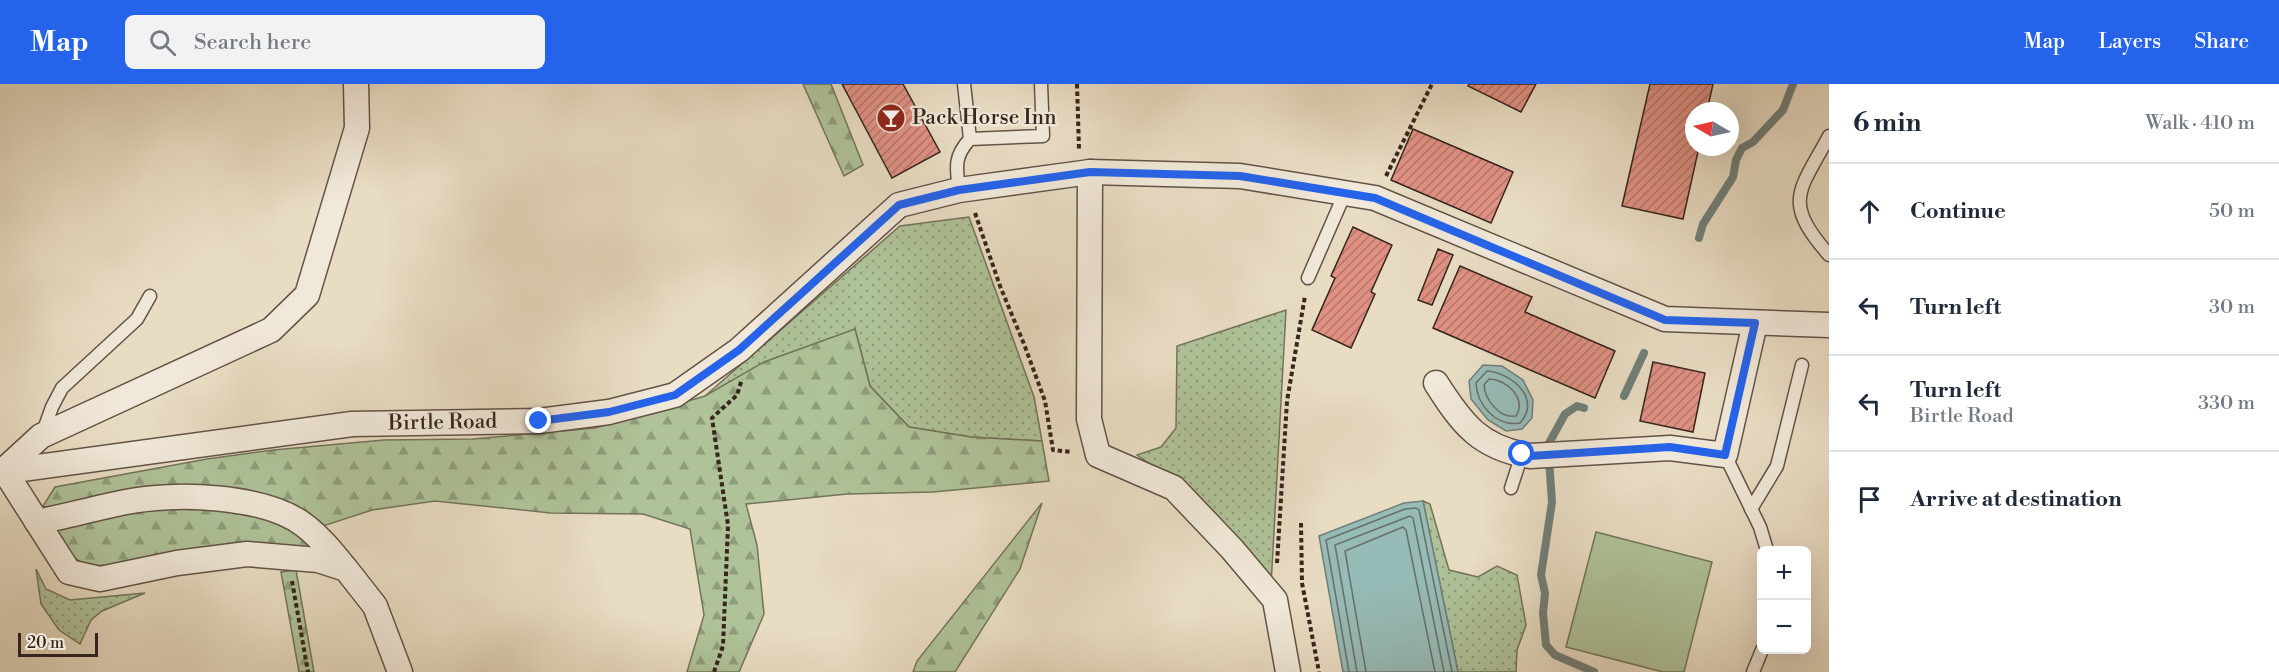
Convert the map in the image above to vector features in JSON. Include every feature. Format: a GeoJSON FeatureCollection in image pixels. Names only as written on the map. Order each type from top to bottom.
{"type":"FeatureCollection","features":[{"type":"Feature","properties":{"kind":"street"},"geometry":{"type":"LineString","coordinates":[[346,570],[318,560],[247,554],[177,563],[100,579],[69,572],[2,471],[41,436],[271,330],[307,295],[357,128],[356,84]]}},
{"type":"Feature","properties":{"kind":"street"},"geometry":{"type":"LineString","coordinates":[[1085,173],[1089,419],[1098,455],[1174,488],[1233,549],[1275,600],[1288,672]]}},
{"type":"Feature","properties":{"kind":"street","name":"Birtle Road"},"geometry":{"type":"LineString","coordinates":[[2,471],[352,424],[539,421],[609,412],[675,395],[739,350],[899,205],[963,189],[1085,173],[1240,176],[1375,198],[1665,320],[1829,325]]}},
{"type":"Feature","properties":{"kind":"street"},"geometry":{"type":"LineString","coordinates":[[1436,383],[1454,412],[1473,433],[1501,449],[1526,455],[1670,447],[1725,455],[1755,323]]}},
{"type":"Feature","properties":{"kind":"street"},"geometry":{"type":"LineString","coordinates":[[37,522],[128,502],[182,498],[230,500],[274,510],[303,524],[332,552],[375,606],[400,672]]}},
{"type":"Feature","properties":{"kind":"lane"},"geometry":{"type":"LineString","coordinates":[[964,84],[970,139]]}},
{"type":"Feature","properties":{"kind":"lane"},"geometry":{"type":"LineString","coordinates":[[963,189],[956,167],[960,149],[970,139],[1043,136],[1041,84]]}},
{"type":"Feature","properties":{"kind":"lane"},"geometry":{"type":"LineString","coordinates":[[1829,136],[1803,179],[1799,199],[1802,217],[1810,233],[1829,255]]}},
{"type":"Feature","properties":{"kind":"lane"},"geometry":{"type":"LineString","coordinates":[[1308,278],[1345,193]]}},
{"type":"Feature","properties":{"kind":"lane"},"geometry":{"type":"LineString","coordinates":[[41,436],[62,388],[81,368],[137,319],[150,296]]}},
{"type":"Feature","properties":{"kind":"lane"},"geometry":{"type":"LineString","coordinates":[[1751,509],[1777,466],[1802,365]]}},
{"type":"Feature","properties":{"kind":"lane"},"geometry":{"type":"LineString","coordinates":[[1511,488],[1526,455]]}},
{"type":"Feature","properties":{"kind":"lane"},"geometry":{"type":"LineString","coordinates":[[1725,455],[1760,527],[1766,546]]}},
{"type":"Feature","properties":{"kind":"lane"},"geometry":{"type":"LineString","coordinates":[[1753,672],[1760,654]]}},
{"type":"Feature","properties":{"kind":"path"},"geometry":{"type":"LineString","coordinates":[[1077,84],[1085,173]]}},
{"type":"Feature","properties":{"kind":"path"},"geometry":{"type":"LineString","coordinates":[[1375,198],[1432,84]]}},
{"type":"Feature","properties":{"kind":"path"},"geometry":{"type":"LineString","coordinates":[[963,189],[1045,401],[1053,450],[1098,455]]}},
{"type":"Feature","properties":{"kind":"path"},"geometry":{"type":"LineString","coordinates":[[1275,600],[1287,401],[1308,278]]}},
{"type":"Feature","properties":{"kind":"path"},"geometry":{"type":"LineString","coordinates":[[712,418],[728,525],[723,646],[714,672]]}},
{"type":"Feature","properties":{"kind":"path"},"geometry":{"type":"LineString","coordinates":[[1300,523],[1302,583],[1319,672]]}},
{"type":"Feature","properties":{"kind":"path"},"geometry":{"type":"LineString","coordinates":[[287,557],[308,672]]}},
{"type":"Feature","properties":{"kind":"green space"},"geometry":{"type":"Polygon","coordinates":[[[803,84],[831,84],[863,165],[844,176],[803,84]]]}},
{"type":"Feature","properties":{"kind":"green space"},"geometry":{"type":"Polygon","coordinates":[[[969,217],[1034,397],[1042,441],[971,437],[909,427],[870,386],[855,329],[705,396],[900,226],[969,217]]]}},
{"type":"Feature","properties":{"kind":"green space"},"geometry":{"type":"Polygon","coordinates":[[[1286,310],[1271,586],[1179,484],[1137,455],[1161,447],[1176,428],[1177,346],[1286,310]]]}},
{"type":"Feature","properties":{"kind":"green space"},"geometry":{"type":"Polygon","coordinates":[[[855,329],[870,386],[909,427],[971,437],[1042,441],[1049,481],[933,492],[847,494],[746,504],[757,545],[764,614],[739,672],[687,672],[704,615],[690,529],[643,514],[551,513],[435,501],[372,510],[320,527],[278,500],[59,512],[43,506],[55,487],[207,459],[273,450],[384,440],[473,439],[595,428],[705,396],[764,362],[855,329]]]}},
{"type":"Feature","properties":{"kind":"green space"},"geometry":{"type":"Polygon","coordinates":[[[152,501],[277,518],[327,555],[87,566],[70,555],[55,528],[152,501]]]}},
{"type":"Feature","properties":{"kind":"green space"},"geometry":{"type":"Polygon","coordinates":[[[1423,501],[1430,504],[1449,570],[1478,577],[1497,566],[1517,575],[1526,625],[1517,650],[1516,672],[1458,672],[1423,501]]]}},
{"type":"Feature","properties":{"kind":"green space"},"geometry":{"type":"Polygon","coordinates":[[[1042,503],[1020,569],[955,672],[913,672],[917,661],[1042,503]]]}},
{"type":"Feature","properties":{"kind":"green space"},"geometry":{"type":"Polygon","coordinates":[[[1596,532],[1712,562],[1684,672],[1663,672],[1566,647],[1596,532]]]}},
{"type":"Feature","properties":{"kind":"green space"},"geometry":{"type":"Polygon","coordinates":[[[36,569],[46,589],[70,600],[145,593],[102,611],[91,620],[80,644],[59,630],[41,604],[36,569]]]}},
{"type":"Feature","properties":{"kind":"green space"},"geometry":{"type":"Polygon","coordinates":[[[296,570],[314,672],[299,672],[281,572],[296,570]]]}},
{"type":"Feature","properties":{"kind":"water"},"geometry":{"type":"Polygon","coordinates":[[[1483,365],[1502,366],[1523,380],[1533,400],[1532,418],[1522,429],[1506,431],[1488,420],[1471,399],[1469,381],[1483,365]]]}},
{"type":"Feature","properties":{"kind":"water"},"geometry":{"type":"Polygon","coordinates":[[[1423,501],[1458,672],[1343,672],[1319,536],[1404,503],[1423,501]]]}},
{"type":"Feature","properties":{"kind":"building","name":"Pack Horse Inn"},"geometry":{"type":"Polygon","coordinates":[[[842,84],[903,84],[940,152],[892,178],[842,84]]]}},
{"type":"Feature","properties":{"kind":"building"},"geometry":{"type":"Polygon","coordinates":[[[1469,84],[1536,84],[1521,112],[1468,86],[1469,84]]]}},
{"type":"Feature","properties":{"kind":"building"},"geometry":{"type":"Polygon","coordinates":[[[1650,84],[1713,84],[1709,102],[1685,102],[1685,156],[1697,156],[1683,219],[1622,206],[1650,84]]]}},
{"type":"Feature","properties":{"kind":"building"},"geometry":{"type":"Polygon","coordinates":[[[1413,129],[1513,172],[1491,223],[1391,180],[1413,129]]]}},
{"type":"Feature","properties":{"kind":"building"},"geometry":{"type":"Polygon","coordinates":[[[1353,227],[1392,245],[1371,292],[1375,294],[1351,348],[1312,330],[1335,278],[1331,276],[1353,227]]]}},
{"type":"Feature","properties":{"kind":"building"},"geometry":{"type":"Polygon","coordinates":[[[1438,249],[1453,255],[1432,305],[1418,300],[1438,249]]]}},
{"type":"Feature","properties":{"kind":"building"},"geometry":{"type":"Polygon","coordinates":[[[1460,266],[1532,297],[1525,312],[1615,351],[1595,398],[1433,328],[1460,266]]]}},
{"type":"Feature","properties":{"kind":"building"},"geometry":{"type":"Polygon","coordinates":[[[1653,362],[1705,373],[1693,432],[1640,421],[1653,362]]]}},
{"type":"Feature","properties":{"kind":"waterway"},"geometry":{"type":"LineString","coordinates":[[1699,238],[1703,224],[1733,177],[1736,160],[1742,148],[1753,142],[1783,110],[1793,84]]}},
{"type":"Feature","properties":{"kind":"waterway"},"geometry":{"type":"LineString","coordinates":[[1624,396],[1644,353]]}},
{"type":"Feature","properties":{"kind":"waterway"},"geometry":{"type":"LineString","coordinates":[[1584,408],[1577,406],[1565,414],[1548,445],[1552,502],[1541,575],[1545,593],[1543,613],[1546,645],[1555,655],[1594,672]]}},
{"type":"Feature","properties":{"kind":"place","name":"Pack Horse Inn"},"geometry":{"type":"Point","coordinates":[891,118]}},
{"type":"Feature","properties":{"kind":"route"},"geometry":{"type":"LineString","coordinates":[[539,421],[609,412],[675,395],[739,350],[899,205],[959,190],[1090,172],[1240,176],[1375,198],[1665,320],[1755,323],[1725,455],[1670,447],[1530,456],[1522,454]]}}]}
